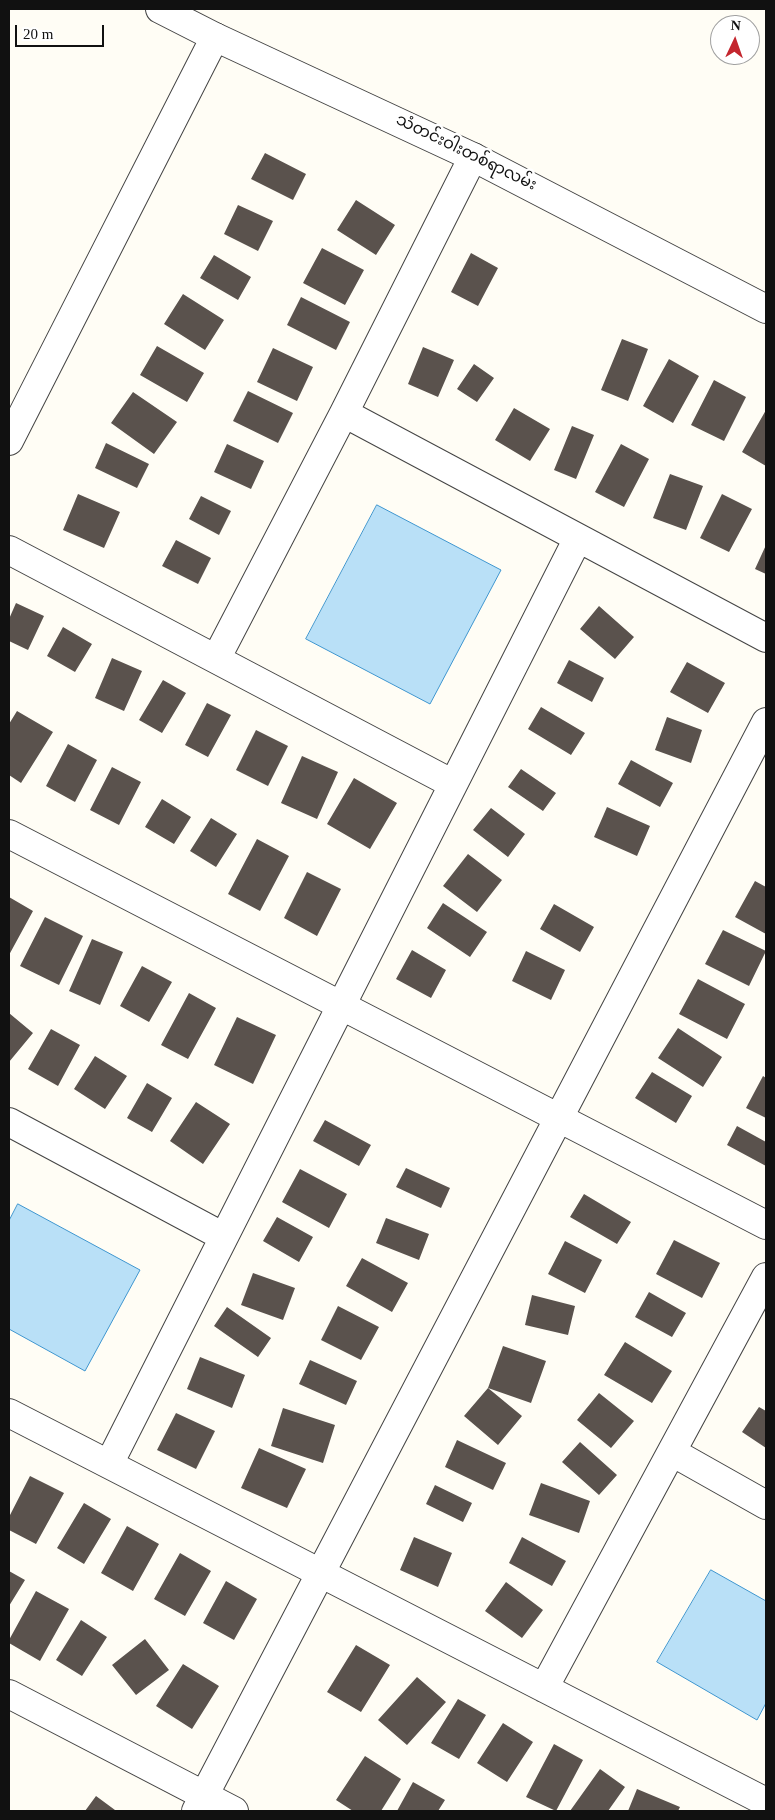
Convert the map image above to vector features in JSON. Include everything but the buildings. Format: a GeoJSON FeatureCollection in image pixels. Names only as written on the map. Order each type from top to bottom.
{"type":"FeatureCollection","features":[{"type":"Feature","properties":{"kind":"street","name":"သံတင်းဝါးတစ်ရာလမ်း"},"geometry":{"type":"LineString","coordinates":[[160,9],[215,37],[473,156],[766,309]]}},
{"type":"Feature","properties":{"kind":"street"},"geometry":{"type":"LineString","coordinates":[[9,441],[215,37]]}},
{"type":"Feature","properties":{"kind":"street"},"geometry":{"type":"LineString","coordinates":[[216,659],[344,414],[473,156]]}},
{"type":"Feature","properties":{"kind":"street"},"geometry":{"type":"LineString","coordinates":[[344,414],[766,638]]}},
{"type":"Feature","properties":{"kind":"street"},"geometry":{"type":"LineString","coordinates":[[109,1464],[578,538]]}},
{"type":"Feature","properties":{"kind":"street"},"geometry":{"type":"LineString","coordinates":[[9,550],[453,784]]}},
{"type":"Feature","properties":{"kind":"street"},"geometry":{"type":"LineString","coordinates":[[200,1803],[766,722]]}},
{"type":"Feature","properties":{"kind":"street"},"geometry":{"type":"LineString","coordinates":[[9,834],[766,1226]]}},
{"type":"Feature","properties":{"kind":"street"},"geometry":{"type":"LineString","coordinates":[[9,1122],[224,1237]]}},
{"type":"Feature","properties":{"kind":"street"},"geometry":{"type":"LineString","coordinates":[[544,1688],[766,1277]]}},
{"type":"Feature","properties":{"kind":"street"},"geometry":{"type":"LineString","coordinates":[[9,1413],[766,1802]]}},
{"type":"Feature","properties":{"kind":"street"},"geometry":{"type":"LineString","coordinates":[[672,1452],[766,1505]]}},
{"type":"Feature","properties":{"kind":"street"},"geometry":{"type":"LineString","coordinates":[[9,1694],[200,1803],[234,1811]]}},
{"type":"Feature","properties":{"kind":"water"},"geometry":{"type":"Polygon","coordinates":[[[377,505],[501,570],[430,704],[306,639],[377,505]]]}},
{"type":"Feature","properties":{"kind":"water"},"geometry":{"type":"Polygon","coordinates":[[[18,1204],[140,1270],[85,1371],[9,1329],[9,1221],[18,1204]]]}},
{"type":"Feature","properties":{"kind":"water"},"geometry":{"type":"Polygon","coordinates":[[[711,1570],[766,1601],[766,1703],[757,1720],[657,1662],[711,1570]]]}}]}
